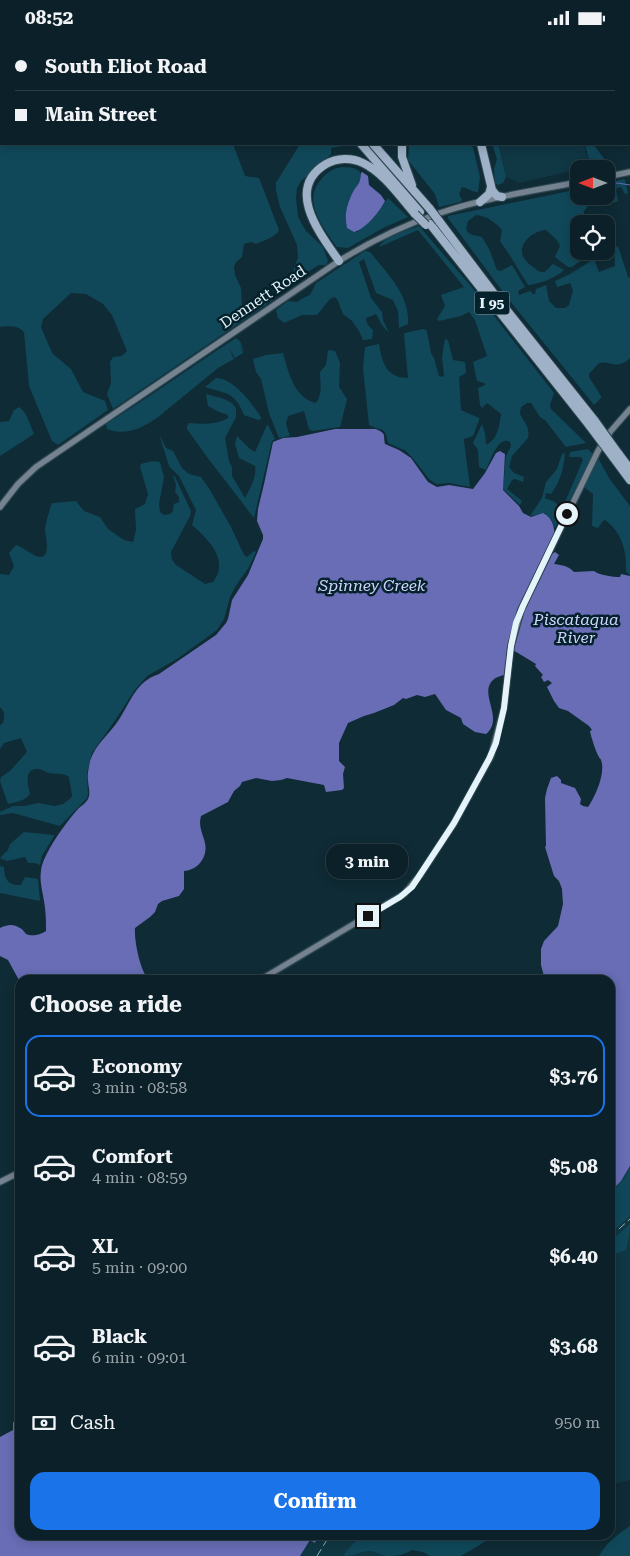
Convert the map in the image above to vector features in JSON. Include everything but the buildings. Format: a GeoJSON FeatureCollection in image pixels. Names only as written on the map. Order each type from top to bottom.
{"type":"FeatureCollection","features":[{"type":"Feature","properties":{"kind":"highway","name":"I 95"},"geometry":{"type":"LineString","coordinates":[[362,145],[464,266],[630,469]]}},
{"type":"Feature","properties":{"kind":"highway","name":"I 95"},"geometry":{"type":"LineString","coordinates":[[374,145],[430,209],[630,480]]}},
{"type":"Feature","properties":{"kind":"highway"},"geometry":{"type":"LineString","coordinates":[[402,145],[402,157],[413,189]]}},
{"type":"Feature","properties":{"kind":"highway"},"geometry":{"type":"LineString","coordinates":[[481,145],[491,187],[495,195],[502,197]]}},
{"type":"Feature","properties":{"kind":"highway"},"geometry":{"type":"LineString","coordinates":[[339,261],[314,222],[307,203],[310,183],[316,172],[327,163],[341,159],[352,159],[367,165],[418,213]]}},
{"type":"Feature","properties":{"kind":"highway"},"geometry":{"type":"LineString","coordinates":[[480,202],[489,194],[491,187]]}},
{"type":"Feature","properties":{"kind":"main road"},"geometry":{"type":"LineString","coordinates":[[615,175],[630,172]]}},
{"type":"Feature","properties":{"kind":"main road","name":"Dennett Road"},"geometry":{"type":"LineString","coordinates":[[0,507],[18,484],[36,467],[339,261],[369,243],[441,212],[502,197],[570,184]]}},
{"type":"Feature","properties":{"kind":"main road"},"geometry":{"type":"LineString","coordinates":[[268,975],[396,900],[409,890],[458,818],[493,750],[505,703],[511,646],[521,609],[598,451],[610,432],[630,409]]}},
{"type":"Feature","properties":{"kind":"main road"},"geometry":{"type":"LineString","coordinates":[[0,1183],[15,1175]]}},
{"type":"Feature","properties":{"kind":"shaded area"},"geometry":{"type":"Polygon","coordinates":[[[0,145],[233,145],[245,176],[259,178],[279,230],[272,237],[256,244],[251,242],[244,244],[242,257],[236,262],[234,267],[235,275],[241,288],[242,307],[244,309],[271,296],[273,300],[113,409],[107,394],[111,383],[110,362],[113,357],[122,356],[127,351],[112,315],[103,304],[86,294],[71,293],[43,319],[41,327],[53,354],[71,369],[83,392],[105,401],[108,410],[58,445],[52,441],[29,386],[24,332],[16,327],[0,327],[0,145]]]}},
{"type":"Feature","properties":{"kind":"shaded area"},"geometry":{"type":"Polygon","coordinates":[[[299,145],[343,145],[331,148],[331,154],[326,160],[301,181],[297,188],[298,217],[306,231],[323,247],[328,261],[326,265],[319,265],[295,280],[293,279],[294,267],[298,258],[297,245],[280,207],[276,190],[276,182],[299,145]]]}},
{"type":"Feature","properties":{"kind":"shaded area"},"geometry":{"type":"Polygon","coordinates":[[[409,145],[468,145],[473,147],[480,177],[478,192],[462,187],[459,194],[462,200],[460,202],[439,207],[435,194],[408,160],[409,145]]]}},
{"type":"Feature","properties":{"kind":"shaded area"},"geometry":{"type":"Polygon","coordinates":[[[492,145],[504,145],[499,146],[506,177],[503,183],[498,185],[495,183],[494,169],[497,159],[492,145]]]}},
{"type":"Feature","properties":{"kind":"shaded area"},"geometry":{"type":"Polygon","coordinates":[[[584,145],[587,160],[570,160],[570,171],[519,183],[506,177],[500,146],[584,145]]]}},
{"type":"Feature","properties":{"kind":"shaded area"},"geometry":{"type":"Polygon","coordinates":[[[585,145],[594,145],[605,160],[589,160],[585,145]]]}},
{"type":"Feature","properties":{"kind":"shaded area"},"geometry":{"type":"Polygon","coordinates":[[[341,167],[357,170],[361,177],[348,203],[347,228],[357,232],[372,220],[388,198],[408,217],[383,228],[348,248],[337,247],[322,225],[314,207],[313,199],[321,179],[331,171],[341,167]]]}},
{"type":"Feature","properties":{"kind":"shaded area"},"geometry":{"type":"Polygon","coordinates":[[[624,179],[628,193],[625,194],[621,187],[617,188],[618,201],[615,202],[615,181],[624,179]]]}},
{"type":"Feature","properties":{"kind":"shaded area"},"geometry":{"type":"Polygon","coordinates":[[[570,191],[570,205],[589,205],[584,211],[584,215],[570,215],[570,260],[582,260],[572,267],[568,267],[555,257],[560,246],[557,240],[546,230],[537,232],[528,238],[523,246],[523,256],[536,270],[544,272],[553,264],[564,270],[557,276],[528,285],[500,241],[502,230],[494,222],[476,215],[468,221],[467,231],[482,237],[497,270],[501,271],[512,265],[525,287],[518,291],[519,295],[530,291],[535,294],[536,289],[546,285],[549,301],[556,308],[565,308],[569,305],[573,290],[570,283],[557,287],[555,281],[592,260],[594,260],[599,272],[615,266],[615,248],[618,246],[628,277],[630,278],[630,358],[620,364],[598,364],[589,374],[601,396],[594,405],[506,296],[448,216],[570,191]]]}},
{"type":"Feature","properties":{"kind":"shaded area"},"geometry":{"type":"Polygon","coordinates":[[[419,226],[470,285],[554,393],[550,405],[551,409],[586,443],[566,447],[545,420],[540,417],[531,403],[521,407],[520,414],[528,428],[528,438],[512,456],[509,467],[514,473],[524,477],[523,482],[515,479],[512,480],[507,489],[522,501],[520,505],[503,489],[506,456],[511,446],[510,442],[502,442],[498,446],[486,470],[479,467],[478,450],[473,443],[482,424],[486,445],[493,439],[500,423],[501,414],[487,403],[482,408],[480,405],[478,388],[485,385],[477,381],[473,362],[487,356],[475,320],[469,312],[461,316],[439,321],[437,319],[445,306],[441,295],[464,287],[418,230],[379,247],[391,237],[419,226]]]}},
{"type":"Feature","properties":{"kind":"shaded area"},"geometry":{"type":"Polygon","coordinates":[[[365,251],[370,252],[396,285],[405,303],[408,313],[408,324],[399,328],[398,311],[393,300],[376,293],[364,259],[359,262],[371,298],[382,312],[383,320],[389,333],[376,314],[366,318],[368,325],[373,330],[372,339],[363,340],[352,321],[343,314],[335,297],[330,299],[317,315],[302,315],[284,323],[278,318],[276,310],[288,301],[297,302],[310,295],[316,283],[365,251]]]}},
{"type":"Feature","properties":{"kind":"shaded area"},"geometry":{"type":"Polygon","coordinates":[[[423,329],[427,332],[431,353],[439,376],[442,377],[444,375],[442,357],[445,339],[448,340],[453,360],[465,362],[466,373],[459,377],[461,410],[479,418],[473,436],[464,439],[470,487],[433,482],[406,451],[388,443],[384,431],[369,425],[363,368],[365,347],[379,344],[386,368],[395,375],[408,378],[404,335],[405,333],[423,329]]]}},
{"type":"Feature","properties":{"kind":"shaded area"},"geometry":{"type":"Polygon","coordinates":[[[236,338],[240,341],[245,354],[240,345],[243,353],[235,358],[229,348],[234,359],[218,368],[157,418],[133,430],[120,432],[107,429],[106,424],[236,338]]]}},
{"type":"Feature","properties":{"kind":"shaded area"},"geometry":{"type":"Polygon","coordinates":[[[328,350],[335,351],[340,363],[339,387],[347,399],[340,427],[312,431],[309,429],[304,411],[288,416],[286,424],[290,436],[279,438],[269,413],[261,379],[256,372],[253,359],[283,353],[297,390],[302,396],[316,403],[320,392],[320,372],[326,365],[328,350]]]}},
{"type":"Feature","properties":{"kind":"shaded area"},"geometry":{"type":"Polygon","coordinates":[[[216,378],[229,382],[242,392],[261,419],[258,420],[244,415],[241,407],[229,395],[205,387],[216,378]]]}},
{"type":"Feature","properties":{"kind":"shaded area"},"geometry":{"type":"Polygon","coordinates":[[[206,394],[224,399],[232,403],[236,408],[236,417],[225,438],[229,461],[232,467],[232,476],[245,498],[254,478],[255,466],[239,458],[235,444],[237,436],[255,452],[267,425],[275,439],[272,441],[254,518],[187,429],[189,423],[214,423],[228,418],[228,415],[208,406],[206,394]]]}},
{"type":"Feature","properties":{"kind":"shaded area"},"geometry":{"type":"Polygon","coordinates":[[[19,407],[26,415],[34,434],[0,456],[0,422],[9,421],[14,410],[19,407]]]}},
{"type":"Feature","properties":{"kind":"shaded area"},"geometry":{"type":"Polygon","coordinates":[[[159,434],[166,448],[173,451],[182,468],[189,474],[201,477],[231,527],[244,555],[247,557],[254,551],[256,552],[230,597],[224,619],[217,630],[177,659],[147,676],[134,691],[92,753],[87,773],[87,798],[60,826],[13,813],[0,815],[0,812],[13,806],[38,803],[55,806],[63,804],[72,795],[69,777],[33,769],[28,774],[30,794],[23,800],[8,804],[0,781],[1,777],[10,771],[27,752],[21,738],[4,743],[0,749],[0,725],[3,723],[4,716],[3,710],[0,707],[0,574],[9,575],[14,566],[9,553],[16,545],[36,556],[41,557],[45,555],[47,547],[45,529],[51,505],[53,503],[76,501],[84,511],[100,517],[108,529],[124,540],[133,542],[136,530],[135,509],[145,504],[148,494],[140,467],[141,464],[153,461],[160,462],[164,477],[159,504],[160,512],[164,515],[170,514],[173,511],[174,504],[179,502],[179,497],[175,492],[176,485],[173,475],[191,511],[171,552],[173,560],[176,565],[205,584],[213,582],[218,574],[218,558],[210,543],[192,525],[196,510],[179,476],[169,466],[159,434]]]}},
{"type":"Feature","properties":{"kind":"shaded area"},"geometry":{"type":"Polygon","coordinates":[[[588,449],[593,454],[567,505],[565,502],[583,460],[581,457],[569,457],[570,452],[588,449]]]}},
{"type":"Feature","properties":{"kind":"shaded area"},"geometry":{"type":"Polygon","coordinates":[[[565,453],[563,469],[559,480],[551,494],[546,493],[545,498],[555,502],[562,510],[555,528],[545,513],[530,516],[542,498],[546,482],[557,469],[562,454],[565,453]]]}},
{"type":"Feature","properties":{"kind":"shaded area"},"geometry":{"type":"Polygon","coordinates":[[[598,458],[609,478],[630,506],[630,575],[626,572],[626,557],[616,530],[605,520],[598,528],[592,526],[593,494],[584,487],[598,458]]]}},
{"type":"Feature","properties":{"kind":"shaded area"},"geometry":{"type":"Polygon","coordinates":[[[24,832],[54,835],[42,856],[40,865],[28,863],[25,857],[7,861],[0,858],[8,850],[10,844],[24,832]]]}},
{"type":"Feature","properties":{"kind":"shaded area"},"geometry":{"type":"Polygon","coordinates":[[[0,866],[4,867],[6,879],[10,883],[21,885],[25,877],[38,879],[40,901],[0,893],[0,866]]]}},
{"type":"Feature","properties":{"kind":"shaded area"},"geometry":{"type":"Polygon","coordinates":[[[630,1166],[630,1480],[615,1484],[615,1188],[630,1166]]]}},
{"type":"Feature","properties":{"kind":"shaded area"},"geometry":{"type":"Polygon","coordinates":[[[630,1167],[630,1216],[615,1230],[615,1188],[625,1177],[630,1167]]]}},
{"type":"Feature","properties":{"kind":"shaded area"},"geometry":{"type":"Polygon","coordinates":[[[630,1224],[626,1250],[615,1254],[615,1238],[630,1224]]]}},
{"type":"Feature","properties":{"kind":"shaded area"},"geometry":{"type":"Polygon","coordinates":[[[630,1526],[630,1556],[599,1556],[609,1543],[615,1540],[617,1536],[630,1526]]]}},
{"type":"Feature","properties":{"kind":"shaded area"},"geometry":{"type":"Polygon","coordinates":[[[310,1540],[315,1542],[321,1540],[356,1540],[385,1556],[300,1556],[310,1540]]]}},
{"type":"Feature","properties":{"kind":"shaded area"},"geometry":{"type":"Polygon","coordinates":[[[488,1540],[461,1556],[430,1556],[423,1552],[412,1550],[393,1556],[386,1556],[371,1551],[344,1556],[356,1541],[488,1540]]]}},
{"type":"Feature","properties":{"kind":"water"},"geometry":{"type":"Polygon","coordinates":[[[362,172],[368,176],[369,185],[385,201],[368,224],[354,232],[347,228],[346,214],[349,200],[362,172]]]}},
{"type":"Feature","properties":{"kind":"water","name":"Spinney Creek"},"geometry":{"type":"Polygon","coordinates":[[[335,429],[376,429],[384,435],[385,444],[411,458],[428,482],[437,487],[449,485],[473,489],[496,453],[500,451],[505,454],[503,490],[519,506],[523,513],[531,517],[543,513],[552,521],[554,533],[514,622],[508,643],[504,675],[494,679],[489,686],[489,699],[493,714],[491,728],[486,734],[475,732],[463,724],[461,718],[446,710],[435,694],[425,697],[417,695],[406,699],[403,698],[394,705],[348,723],[339,743],[339,761],[345,767],[343,774],[344,788],[342,790],[326,792],[324,785],[287,778],[272,781],[256,778],[242,782],[228,802],[201,816],[200,827],[206,848],[201,862],[194,868],[184,871],[184,889],[179,896],[162,901],[150,917],[135,928],[138,955],[146,975],[16,975],[8,960],[0,956],[0,928],[7,925],[15,925],[26,934],[31,935],[46,931],[41,880],[42,864],[50,848],[73,814],[89,797],[88,771],[95,749],[123,714],[134,693],[144,682],[159,674],[216,635],[226,623],[232,600],[248,575],[263,539],[257,521],[258,509],[273,442],[283,438],[335,429]]]}},
{"type":"Feature","properties":{"kind":"water","name":"Piscataqua River"},"geometry":{"type":"Polygon","coordinates":[[[555,552],[559,555],[554,564],[567,567],[574,572],[594,571],[610,576],[620,577],[621,574],[630,576],[630,1166],[615,1187],[615,975],[544,975],[541,965],[541,949],[544,941],[558,926],[563,904],[562,889],[559,881],[554,876],[545,847],[545,798],[547,789],[551,778],[557,776],[561,783],[575,788],[581,799],[580,804],[588,807],[599,785],[602,771],[601,760],[591,737],[590,731],[592,730],[568,711],[559,708],[547,687],[552,683],[548,680],[544,682],[541,677],[543,675],[535,666],[536,664],[513,650],[522,616],[552,554],[555,552]]]}},
{"type":"Feature","properties":{"kind":"water"},"geometry":{"type":"Polygon","coordinates":[[[15,1419],[15,1540],[310,1540],[300,1556],[0,1556],[0,1437],[13,1430],[15,1419]]]}},
{"type":"Feature","properties":{"kind":"waterway"},"geometry":{"type":"LineString","coordinates":[[615,183],[630,185]]}},
{"type":"Feature","properties":{"kind":"railway"},"geometry":{"type":"LineString","coordinates":[[615,1232],[630,1219]]}},
{"type":"Feature","properties":{"kind":"railway"},"geometry":{"type":"LineString","coordinates":[[317,1556],[327,1540]]}},
{"type":"Feature","properties":{"kind":"route"},"geometry":{"type":"LineString","coordinates":[[368,916],[400,897],[412,887],[454,823],[489,759],[496,743],[504,708],[511,646],[516,623],[567,514]]}}]}
